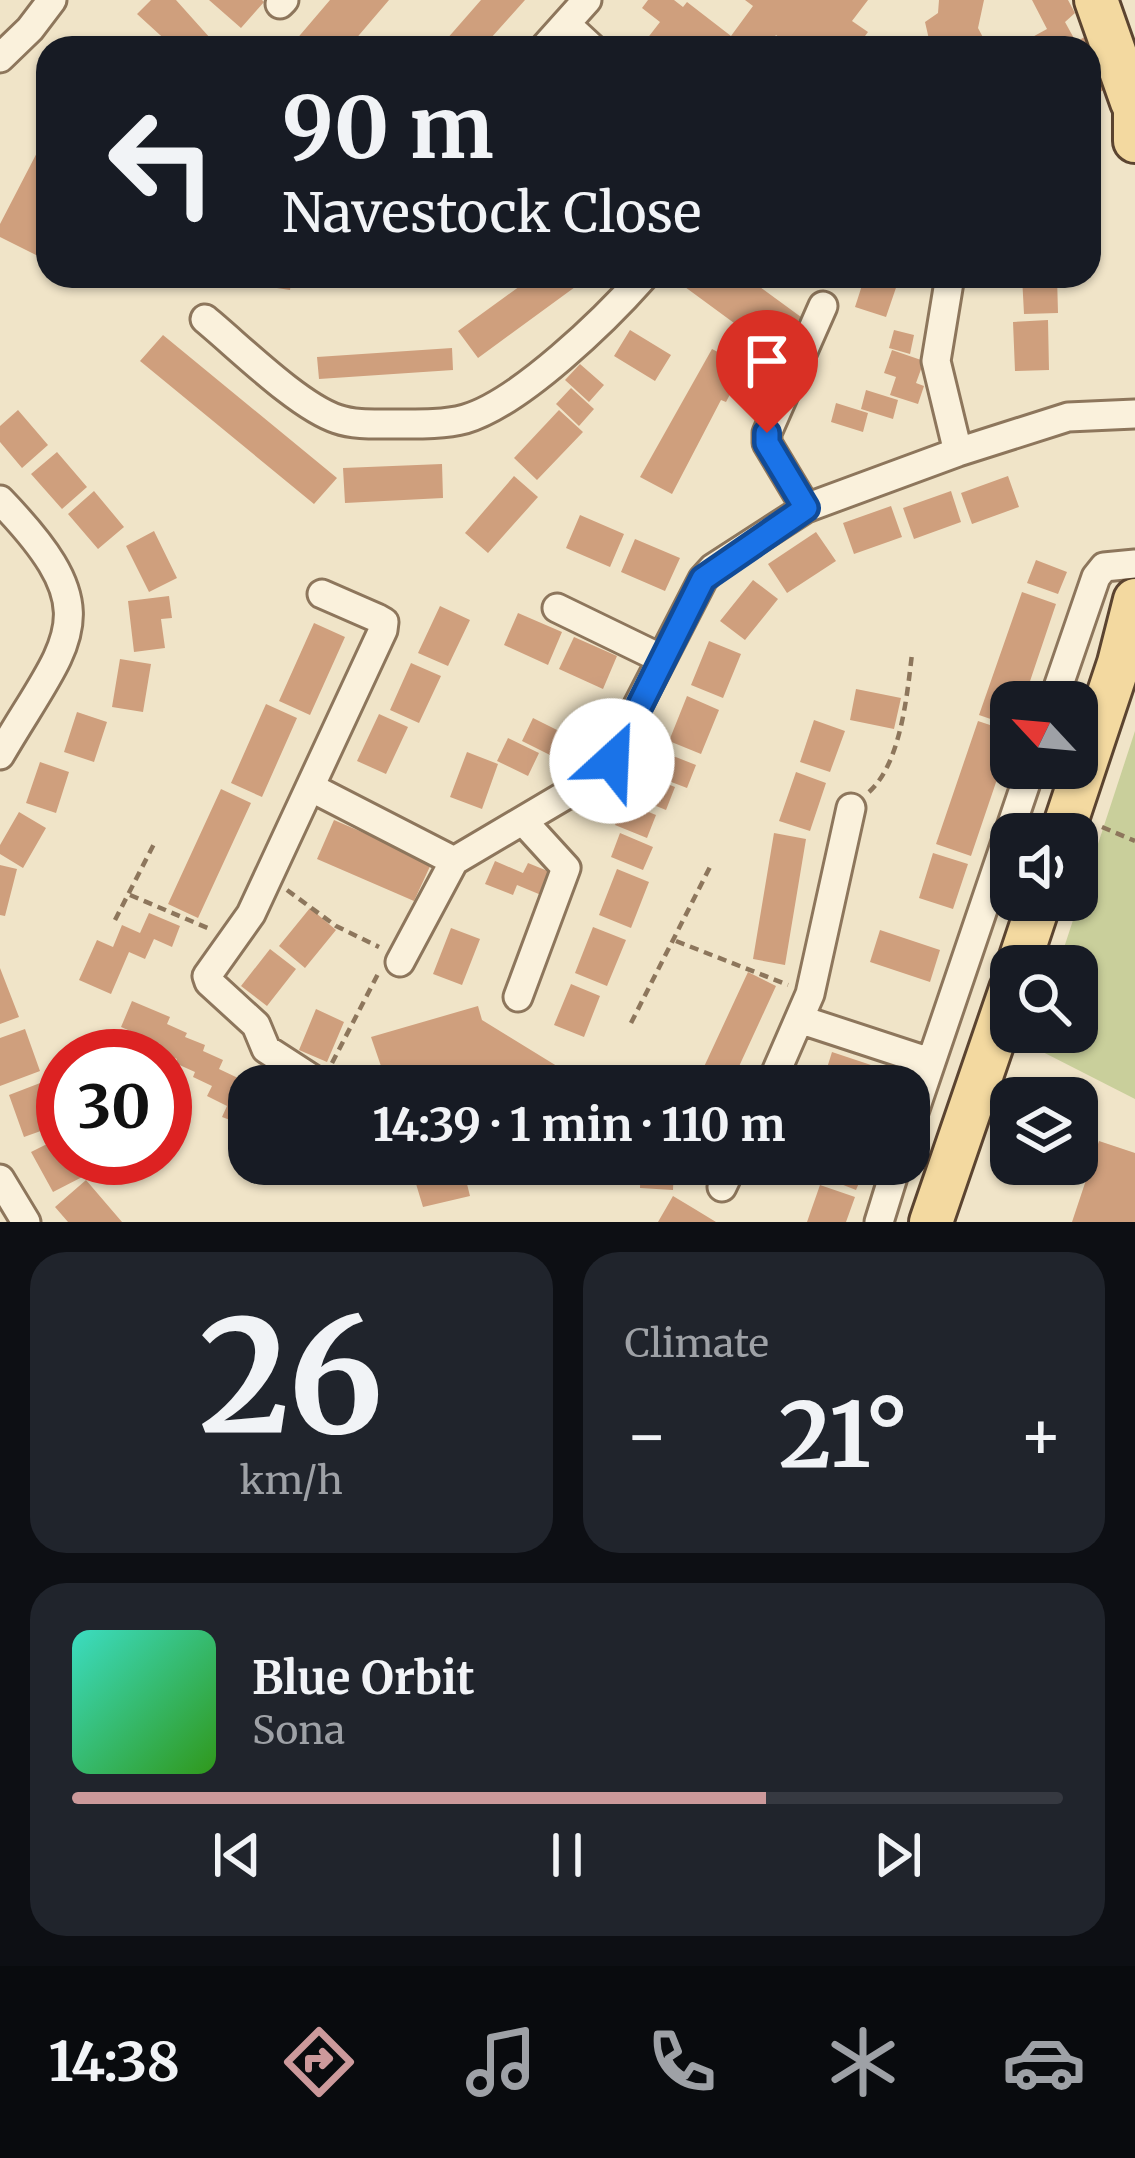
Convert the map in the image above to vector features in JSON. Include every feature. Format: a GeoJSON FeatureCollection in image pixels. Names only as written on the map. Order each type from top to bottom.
{"type":"FeatureCollection","features":[{"type":"Feature","properties":{"kind":"main road"},"geometry":{"type":"LineString","coordinates":[[1096,0],[1134,108]]}},
{"type":"Feature","properties":{"kind":"main road"},"geometry":{"type":"LineString","coordinates":[[1069,813],[1135,600]]}},
{"type":"Feature","properties":{"kind":"main road"},"geometry":{"type":"LineString","coordinates":[[931,1222],[990,1049]]}},
{"type":"Feature","properties":{"kind":"street"},"geometry":{"type":"LineString","coordinates":[[0,58],[52,0]]}},
{"type":"Feature","properties":{"kind":"street"},"geometry":{"type":"LineString","coordinates":[[555,36],[587,0]]}},
{"type":"Feature","properties":{"kind":"street"},"geometry":{"type":"LineString","coordinates":[[566,24],[579,36]]}},
{"type":"Feature","properties":{"kind":"street"},"geometry":{"type":"LineString","coordinates":[[205,320],[314,408],[337,419],[380,424],[464,419],[508,396],[547,367],[632,288]]}},
{"type":"Feature","properties":{"kind":"street"},"geometry":{"type":"LineString","coordinates":[[948,288],[936,361],[958,452]]}},
{"type":"Feature","properties":{"kind":"street"},"geometry":{"type":"LineString","coordinates":[[806,508],[767,443],[767,433],[823,306]]}},
{"type":"Feature","properties":{"kind":"street"},"geometry":{"type":"LineString","coordinates":[[397,957],[454,861],[603,773],[703,579],[806,508],[1067,417],[1135,415]]}},
{"type":"Feature","properties":{"kind":"street"},"geometry":{"type":"LineString","coordinates":[[0,500],[25,526],[56,573],[68,596],[71,619],[59,659],[0,755]]}},
{"type":"Feature","properties":{"kind":"street"},"geometry":{"type":"LineString","coordinates":[[1061,681],[1096,577],[1104,568],[1135,564]]}},
{"type":"Feature","properties":{"kind":"street"},"geometry":{"type":"LineString","coordinates":[[290,1065],[266,1049],[256,1025],[209,982],[210,968],[251,914],[384,622],[322,593]]}},
{"type":"Feature","properties":{"kind":"street"},"geometry":{"type":"LineString","coordinates":[[556,608],[660,658]]}},
{"type":"Feature","properties":{"kind":"street"},"geometry":{"type":"LineString","coordinates":[[310,787],[454,861]]}},
{"type":"Feature","properties":{"kind":"street"},"geometry":{"type":"LineString","coordinates":[[929,1065],[1024,789]]}},
{"type":"Feature","properties":{"kind":"street"},"geometry":{"type":"LineString","coordinates":[[780,1065],[806,1007],[851,808]]}},
{"type":"Feature","properties":{"kind":"street"},"geometry":{"type":"LineString","coordinates":[[518,998],[566,868],[524,821]]}},
{"type":"Feature","properties":{"kind":"street"},"geometry":{"type":"LineString","coordinates":[[806,1007],[930,1062]]}},
{"type":"Feature","properties":{"kind":"street"},"geometry":{"type":"LineString","coordinates":[[0,1179],[26,1222]]}},
{"type":"Feature","properties":{"kind":"street"},"geometry":{"type":"LineString","coordinates":[[879,1222],[890,1185]]}},
{"type":"Feature","properties":{"kind":"path"},"geometry":{"type":"LineString","coordinates":[[851,808],[878,784],[896,742],[906,706],[911,655]]}},
{"type":"Feature","properties":{"kind":"path"},"geometry":{"type":"LineString","coordinates":[[115,920],[155,842]]}},
{"type":"Feature","properties":{"kind":"path"},"geometry":{"type":"LineString","coordinates":[[632,1023],[711,865]]}},
{"type":"Feature","properties":{"kind":"path"},"geometry":{"type":"LineString","coordinates":[[268,876],[336,926],[397,957],[333,1065]]}},
{"type":"Feature","properties":{"kind":"path"},"geometry":{"type":"LineString","coordinates":[[130,895],[232,938]]}},
{"type":"Feature","properties":{"kind":"path"},"geometry":{"type":"LineString","coordinates":[[674,941],[806,1007]]}},
{"type":"Feature","properties":{"kind":"green space"},"geometry":{"type":"Polygon","coordinates":[[[1135,731],[1135,1099],[1045,1053],[1098,1053],[1098,945],[1065,945],[1073,921],[1098,921],[1098,844],[1135,731]]]}},
{"type":"Feature","properties":{"kind":"building"},"geometry":{"type":"Polygon","coordinates":[[[151,0],[176,0],[208,36],[161,36],[137,14],[151,0]]]}},
{"type":"Feature","properties":{"kind":"building"},"geometry":{"type":"Polygon","coordinates":[[[209,0],[262,0],[264,2],[241,28],[209,0]]]}},
{"type":"Feature","properties":{"kind":"building"},"geometry":{"type":"Polygon","coordinates":[[[330,0],[389,0],[358,36],[299,36],[330,0]]]}},
{"type":"Feature","properties":{"kind":"building"},"geometry":{"type":"Polygon","coordinates":[[[481,0],[525,0],[493,36],[450,36],[481,0]]]}},
{"type":"Feature","properties":{"kind":"building"},"geometry":{"type":"Polygon","coordinates":[[[648,0],[674,0],[683,7],[687,2],[731,36],[649,36],[660,22],[642,8],[648,0]]]}},
{"type":"Feature","properties":{"kind":"building"},"geometry":{"type":"Polygon","coordinates":[[[745,0],[868,0],[852,21],[868,32],[865,36],[731,36],[753,6],[745,0]]]}},
{"type":"Feature","properties":{"kind":"building"},"geometry":{"type":"Polygon","coordinates":[[[939,0],[984,0],[978,28],[982,36],[928,36],[925,22],[938,13],[939,0]]]}},
{"type":"Feature","properties":{"kind":"building"},"geometry":{"type":"Polygon","coordinates":[[[1032,0],[1068,0],[1075,13],[1065,22],[1073,36],[1034,36],[1047,29],[1032,0]]]}},
{"type":"Feature","properties":{"kind":"building"},"geometry":{"type":"Polygon","coordinates":[[[36,155],[36,255],[0,237],[0,224],[36,155]]]}},
{"type":"Feature","properties":{"kind":"building"},"geometry":{"type":"Polygon","coordinates":[[[517,288],[574,288],[478,358],[458,331],[517,288]]]}},
{"type":"Feature","properties":{"kind":"building"},"geometry":{"type":"Polygon","coordinates":[[[686,288],[761,288],[801,317],[775,353],[686,288]]]}},
{"type":"Feature","properties":{"kind":"building"},"geometry":{"type":"Polygon","coordinates":[[[861,288],[896,288],[886,317],[855,307],[861,288]]]}},
{"type":"Feature","properties":{"kind":"building"},"geometry":{"type":"Polygon","coordinates":[[[1023,288],[1057,288],[1058,313],[1024,314],[1023,288]]]}},
{"type":"Feature","properties":{"kind":"building"},"geometry":{"type":"Polygon","coordinates":[[[1048,320],[1049,370],[1015,371],[1013,322],[1048,320]]]}},
{"type":"Feature","properties":{"kind":"building"},"geometry":{"type":"Polygon","coordinates":[[[630,330],[671,355],[655,381],[614,356],[630,330]]]}},
{"type":"Feature","properties":{"kind":"building"},"geometry":{"type":"Polygon","coordinates":[[[894,330],[914,335],[910,354],[889,348],[894,330]]]}},
{"type":"Feature","properties":{"kind":"building"},"geometry":{"type":"Polygon","coordinates":[[[163,335],[337,478],[314,504],[140,361],[163,335]]]}},
{"type":"Feature","properties":{"kind":"building"},"geometry":{"type":"Polygon","coordinates":[[[452,348],[453,370],[319,379],[317,357],[452,348]]]}},
{"type":"Feature","properties":{"kind":"building"},"geometry":{"type":"Polygon","coordinates":[[[712,349],[745,366],[726,402],[721,400],[672,494],[640,477],[712,349]]]}},
{"type":"Feature","properties":{"kind":"building"},"geometry":{"type":"Polygon","coordinates":[[[892,350],[924,361],[916,383],[924,386],[918,404],[890,395],[896,377],[884,373],[892,350]]]}},
{"type":"Feature","properties":{"kind":"building"},"geometry":{"type":"Polygon","coordinates":[[[580,364],[604,385],[589,402],[565,380],[580,364]]]}},
{"type":"Feature","properties":{"kind":"building"},"geometry":{"type":"Polygon","coordinates":[[[571,388],[594,409],[579,426],[556,404],[571,388]]]}},
{"type":"Feature","properties":{"kind":"building"},"geometry":{"type":"Polygon","coordinates":[[[866,390],[898,400],[893,419],[861,409],[866,390]]]}},
{"type":"Feature","properties":{"kind":"building"},"geometry":{"type":"Polygon","coordinates":[[[836,403],[868,413],[863,432],[831,422],[836,403]]]}},
{"type":"Feature","properties":{"kind":"building"},"geometry":{"type":"Polygon","coordinates":[[[18,410],[48,445],[22,468],[0,442],[0,426],[18,410]]]}},
{"type":"Feature","properties":{"kind":"building"},"geometry":{"type":"Polygon","coordinates":[[[559,410],[583,432],[537,480],[514,458],[559,410]]]}},
{"type":"Feature","properties":{"kind":"building"},"geometry":{"type":"Polygon","coordinates":[[[57,452],[87,487],[62,509],[31,474],[57,452]]]}},
{"type":"Feature","properties":{"kind":"building"},"geometry":{"type":"Polygon","coordinates":[[[442,464],[443,498],[345,503],[343,468],[442,464]]]}},
{"type":"Feature","properties":{"kind":"building"},"geometry":{"type":"Polygon","coordinates":[[[514,476],[538,497],[488,553],[465,533],[514,476]]]}},
{"type":"Feature","properties":{"kind":"building"},"geometry":{"type":"Polygon","coordinates":[[[1008,476],[1019,507],[972,524],[961,493],[1008,476]]]}},
{"type":"Feature","properties":{"kind":"building"},"geometry":{"type":"Polygon","coordinates":[[[94,491],[124,527],[98,549],[68,514],[94,491]]]}},
{"type":"Feature","properties":{"kind":"building"},"geometry":{"type":"Polygon","coordinates":[[[951,491],[961,522],[914,539],[903,508],[951,491]]]}},
{"type":"Feature","properties":{"kind":"building"},"geometry":{"type":"Polygon","coordinates":[[[891,506],[902,537],[854,554],[843,523],[891,506]]]}},
{"type":"Feature","properties":{"kind":"building"},"geometry":{"type":"Polygon","coordinates":[[[580,515],[624,534],[610,567],[566,548],[580,515]]]}},
{"type":"Feature","properties":{"kind":"building"},"geometry":{"type":"Polygon","coordinates":[[[154,531],[177,578],[149,592],[126,546],[154,531]]]}},
{"type":"Feature","properties":{"kind":"building"},"geometry":{"type":"Polygon","coordinates":[[[816,532],[836,561],[787,593],[768,564],[816,532]]]}},
{"type":"Feature","properties":{"kind":"building"},"geometry":{"type":"Polygon","coordinates":[[[635,539],[680,558],[665,591],[621,572],[635,539]]]}},
{"type":"Feature","properties":{"kind":"building"},"geometry":{"type":"Polygon","coordinates":[[[1036,560],[1067,572],[1058,594],[1027,583],[1036,560]]]}},
{"type":"Feature","properties":{"kind":"building"},"geometry":{"type":"Polygon","coordinates":[[[753,580],[778,599],[745,640],[720,621],[753,580]]]}},
{"type":"Feature","properties":{"kind":"building"},"geometry":{"type":"Polygon","coordinates":[[[1022,592],[1056,604],[1030,681],[991,681],[1022,592]]]}},
{"type":"Feature","properties":{"kind":"building"},"geometry":{"type":"Polygon","coordinates":[[[169,596],[172,618],[161,619],[165,648],[134,652],[128,601],[169,596]]]}},
{"type":"Feature","properties":{"kind":"building"},"geometry":{"type":"Polygon","coordinates":[[[440,606],[470,620],[448,666],[418,653],[440,606]]]}},
{"type":"Feature","properties":{"kind":"building"},"geometry":{"type":"Polygon","coordinates":[[[518,613],[562,632],[548,665],[504,645],[518,613]]]}},
{"type":"Feature","properties":{"kind":"building"},"geometry":{"type":"Polygon","coordinates":[[[314,623],[345,637],[310,715],[279,701],[314,623]]]}},
{"type":"Feature","properties":{"kind":"building"},"geometry":{"type":"Polygon","coordinates":[[[574,637],[617,656],[603,689],[559,669],[574,637]]]}},
{"type":"Feature","properties":{"kind":"building"},"geometry":{"type":"Polygon","coordinates":[[[709,641],[741,654],[723,698],[691,685],[709,641]]]}},
{"type":"Feature","properties":{"kind":"building"},"geometry":{"type":"Polygon","coordinates":[[[120,659],[151,664],[143,712],[112,707],[120,659]]]}},
{"type":"Feature","properties":{"kind":"building"},"geometry":{"type":"Polygon","coordinates":[[[411,663],[441,676],[419,723],[390,710],[411,663]]]}},
{"type":"Feature","properties":{"kind":"building"},"geometry":{"type":"Polygon","coordinates":[[[990,684],[990,719],[979,715],[990,684]]]}},
{"type":"Feature","properties":{"kind":"building"},"geometry":{"type":"Polygon","coordinates":[[[856,689],[901,698],[894,729],[850,720],[856,689]]]}},
{"type":"Feature","properties":{"kind":"building"},"geometry":{"type":"Polygon","coordinates":[[[687,696],[719,710],[701,754],[669,741],[687,696]]]}},
{"type":"Feature","properties":{"kind":"building"},"geometry":{"type":"Polygon","coordinates":[[[266,704],[297,718],[262,797],[231,783],[266,704]]]}},
{"type":"Feature","properties":{"kind":"building"},"geometry":{"type":"Polygon","coordinates":[[[77,712],[107,722],[94,762],[64,752],[77,712]]]}},
{"type":"Feature","properties":{"kind":"building"},"geometry":{"type":"Polygon","coordinates":[[[379,714],[408,727],[386,774],[357,761],[379,714]]]}},
{"type":"Feature","properties":{"kind":"building"},"geometry":{"type":"Polygon","coordinates":[[[533,718],[565,734],[554,757],[522,741],[533,718]]]}},
{"type":"Feature","properties":{"kind":"building"},"geometry":{"type":"Polygon","coordinates":[[[814,720],[845,731],[830,772],[800,762],[814,720]]]}},
{"type":"Feature","properties":{"kind":"building"},"geometry":{"type":"Polygon","coordinates":[[[978,721],[990,725],[990,789],[994,789],[971,856],[936,844],[978,721]]]}},
{"type":"Feature","properties":{"kind":"building"},"geometry":{"type":"Polygon","coordinates":[[[508,738],[539,753],[528,776],[497,761],[508,738]]]}},
{"type":"Feature","properties":{"kind":"building"},"geometry":{"type":"Polygon","coordinates":[[[467,752],[498,764],[482,809],[450,797],[467,752]]]}},
{"type":"Feature","properties":{"kind":"building"},"geometry":{"type":"Polygon","coordinates":[[[663,752],[696,765],[687,788],[653,775],[663,752]]]}},
{"type":"Feature","properties":{"kind":"building"},"geometry":{"type":"Polygon","coordinates":[[[40,762],[69,772],[56,813],[26,803],[40,762]]]}},
{"type":"Feature","properties":{"kind":"building"},"geometry":{"type":"Polygon","coordinates":[[[796,772],[826,783],[810,831],[779,821],[796,772]]]}},
{"type":"Feature","properties":{"kind":"building"},"geometry":{"type":"Polygon","coordinates":[[[642,774],[675,787],[666,810],[634,797],[642,774]]]}},
{"type":"Feature","properties":{"kind":"building"},"geometry":{"type":"Polygon","coordinates":[[[221,789],[251,803],[198,918],[168,904],[221,789]]]}},
{"type":"Feature","properties":{"kind":"building"},"geometry":{"type":"Polygon","coordinates":[[[624,802],[656,815],[647,838],[615,825],[624,802]]]}},
{"type":"Feature","properties":{"kind":"building"},"geometry":{"type":"Polygon","coordinates":[[[19,812],[46,828],[23,868],[0,854],[0,845],[19,812]]]}},
{"type":"Feature","properties":{"kind":"building"},"geometry":{"type":"Polygon","coordinates":[[[334,820],[432,862],[414,901],[317,859],[334,820]]]}},
{"type":"Feature","properties":{"kind":"building"},"geometry":{"type":"Polygon","coordinates":[[[620,833],[653,847],[643,870],[611,857],[620,833]]]}},
{"type":"Feature","properties":{"kind":"building"},"geometry":{"type":"Polygon","coordinates":[[[774,833],[806,839],[785,965],[753,959],[774,833]]]}},
{"type":"Feature","properties":{"kind":"building"},"geometry":{"type":"Polygon","coordinates":[[[933,853],[968,864],[953,909],[919,898],[933,853]]]}},
{"type":"Feature","properties":{"kind":"building"},"geometry":{"type":"Polygon","coordinates":[[[495,861],[523,873],[528,863],[555,874],[546,897],[517,885],[513,895],[485,884],[495,861]]]}},
{"type":"Feature","properties":{"kind":"building"},"geometry":{"type":"Polygon","coordinates":[[[0,865],[17,869],[5,916],[0,915],[0,865]]]}},
{"type":"Feature","properties":{"kind":"building"},"geometry":{"type":"Polygon","coordinates":[[[617,869],[649,882],[631,928],[599,915],[617,869]]]}},
{"type":"Feature","properties":{"kind":"building"},"geometry":{"type":"Polygon","coordinates":[[[310,908],[336,930],[305,968],[279,946],[310,908]]]}},
{"type":"Feature","properties":{"kind":"building"},"geometry":{"type":"Polygon","coordinates":[[[149,913],[180,926],[172,947],[154,939],[145,959],[129,952],[111,994],[79,980],[97,940],[113,947],[122,925],[140,933],[149,913]]]}},
{"type":"Feature","properties":{"kind":"building"},"geometry":{"type":"Polygon","coordinates":[[[593,927],[626,940],[607,986],[575,973],[593,927]]]}},
{"type":"Feature","properties":{"kind":"building"},"geometry":{"type":"Polygon","coordinates":[[[451,928],[480,939],[462,985],[433,974],[451,928]]]}},
{"type":"Feature","properties":{"kind":"building"},"geometry":{"type":"Polygon","coordinates":[[[880,930],[940,950],[930,982],[870,962],[880,930]]]}},
{"type":"Feature","properties":{"kind":"building"},"geometry":{"type":"Polygon","coordinates":[[[270,949],[296,969],[267,1006],[241,986],[270,949]]]}},
{"type":"Feature","properties":{"kind":"building"},"geometry":{"type":"Polygon","coordinates":[[[0,968],[19,1017],[0,1024],[0,968]]]}},
{"type":"Feature","properties":{"kind":"building"},"geometry":{"type":"Polygon","coordinates":[[[748,972],[776,986],[740,1065],[705,1065],[748,972]]]}},
{"type":"Feature","properties":{"kind":"building"},"geometry":{"type":"Polygon","coordinates":[[[571,984],[600,996],[584,1037],[554,1025],[571,984]]]}},
{"type":"Feature","properties":{"kind":"building"},"geometry":{"type":"Polygon","coordinates":[[[132,1001],[170,1017],[167,1024],[178,1029],[126,1029],[121,1027],[132,1001]]]}},
{"type":"Feature","properties":{"kind":"building"},"geometry":{"type":"Polygon","coordinates":[[[478,1006],[482,1020],[555,1065],[381,1065],[371,1037],[478,1006]]]}},
{"type":"Feature","properties":{"kind":"building"},"geometry":{"type":"Polygon","coordinates":[[[316,1009],[344,1022],[327,1062],[299,1050],[316,1009]]]}},
{"type":"Feature","properties":{"kind":"building"},"geometry":{"type":"Polygon","coordinates":[[[25,1029],[36,1072],[0,1086],[0,1038],[25,1029]]]}},
{"type":"Feature","properties":{"kind":"building"},"geometry":{"type":"Polygon","coordinates":[[[192,1040],[223,1060],[219,1069],[228,1073],[228,1119],[222,1117],[227,1106],[207,1096],[212,1086],[193,1077],[192,1040]]]}},
{"type":"Feature","properties":{"kind":"building"},"geometry":{"type":"Polygon","coordinates":[[[832,1052],[871,1065],[828,1065],[832,1052]]]}},
{"type":"Feature","properties":{"kind":"building"},"geometry":{"type":"Polygon","coordinates":[[[36,1085],[36,1133],[24,1137],[9,1095],[36,1085]]]}},
{"type":"Feature","properties":{"kind":"building"},"geometry":{"type":"Polygon","coordinates":[[[1098,1144],[1135,1153],[1135,1222],[1072,1222],[1084,1185],[1098,1185],[1098,1144]]]}},
{"type":"Feature","properties":{"kind":"building"},"geometry":{"type":"Polygon","coordinates":[[[80,1185],[90,1185],[122,1222],[68,1222],[55,1207],[80,1185]]]}},
{"type":"Feature","properties":{"kind":"building"},"geometry":{"type":"Polygon","coordinates":[[[416,1185],[467,1185],[470,1196],[423,1207],[416,1185]]]}},
{"type":"Feature","properties":{"kind":"building"},"geometry":{"type":"Polygon","coordinates":[[[640,1185],[673,1185],[673,1190],[640,1185]]]}},
{"type":"Feature","properties":{"kind":"building"},"geometry":{"type":"Polygon","coordinates":[[[820,1185],[855,1197],[846,1222],[807,1222],[820,1185]]]}},
{"type":"Feature","properties":{"kind":"building"},"geometry":{"type":"Polygon","coordinates":[[[673,1196],[693,1208],[716,1222],[658,1222],[673,1196]]]}},
{"type":"Feature","properties":{"kind":"route"},"geometry":{"type":"LineString","coordinates":[[612,761],[703,579],[806,508],[767,443],[767,433]]}}]}
